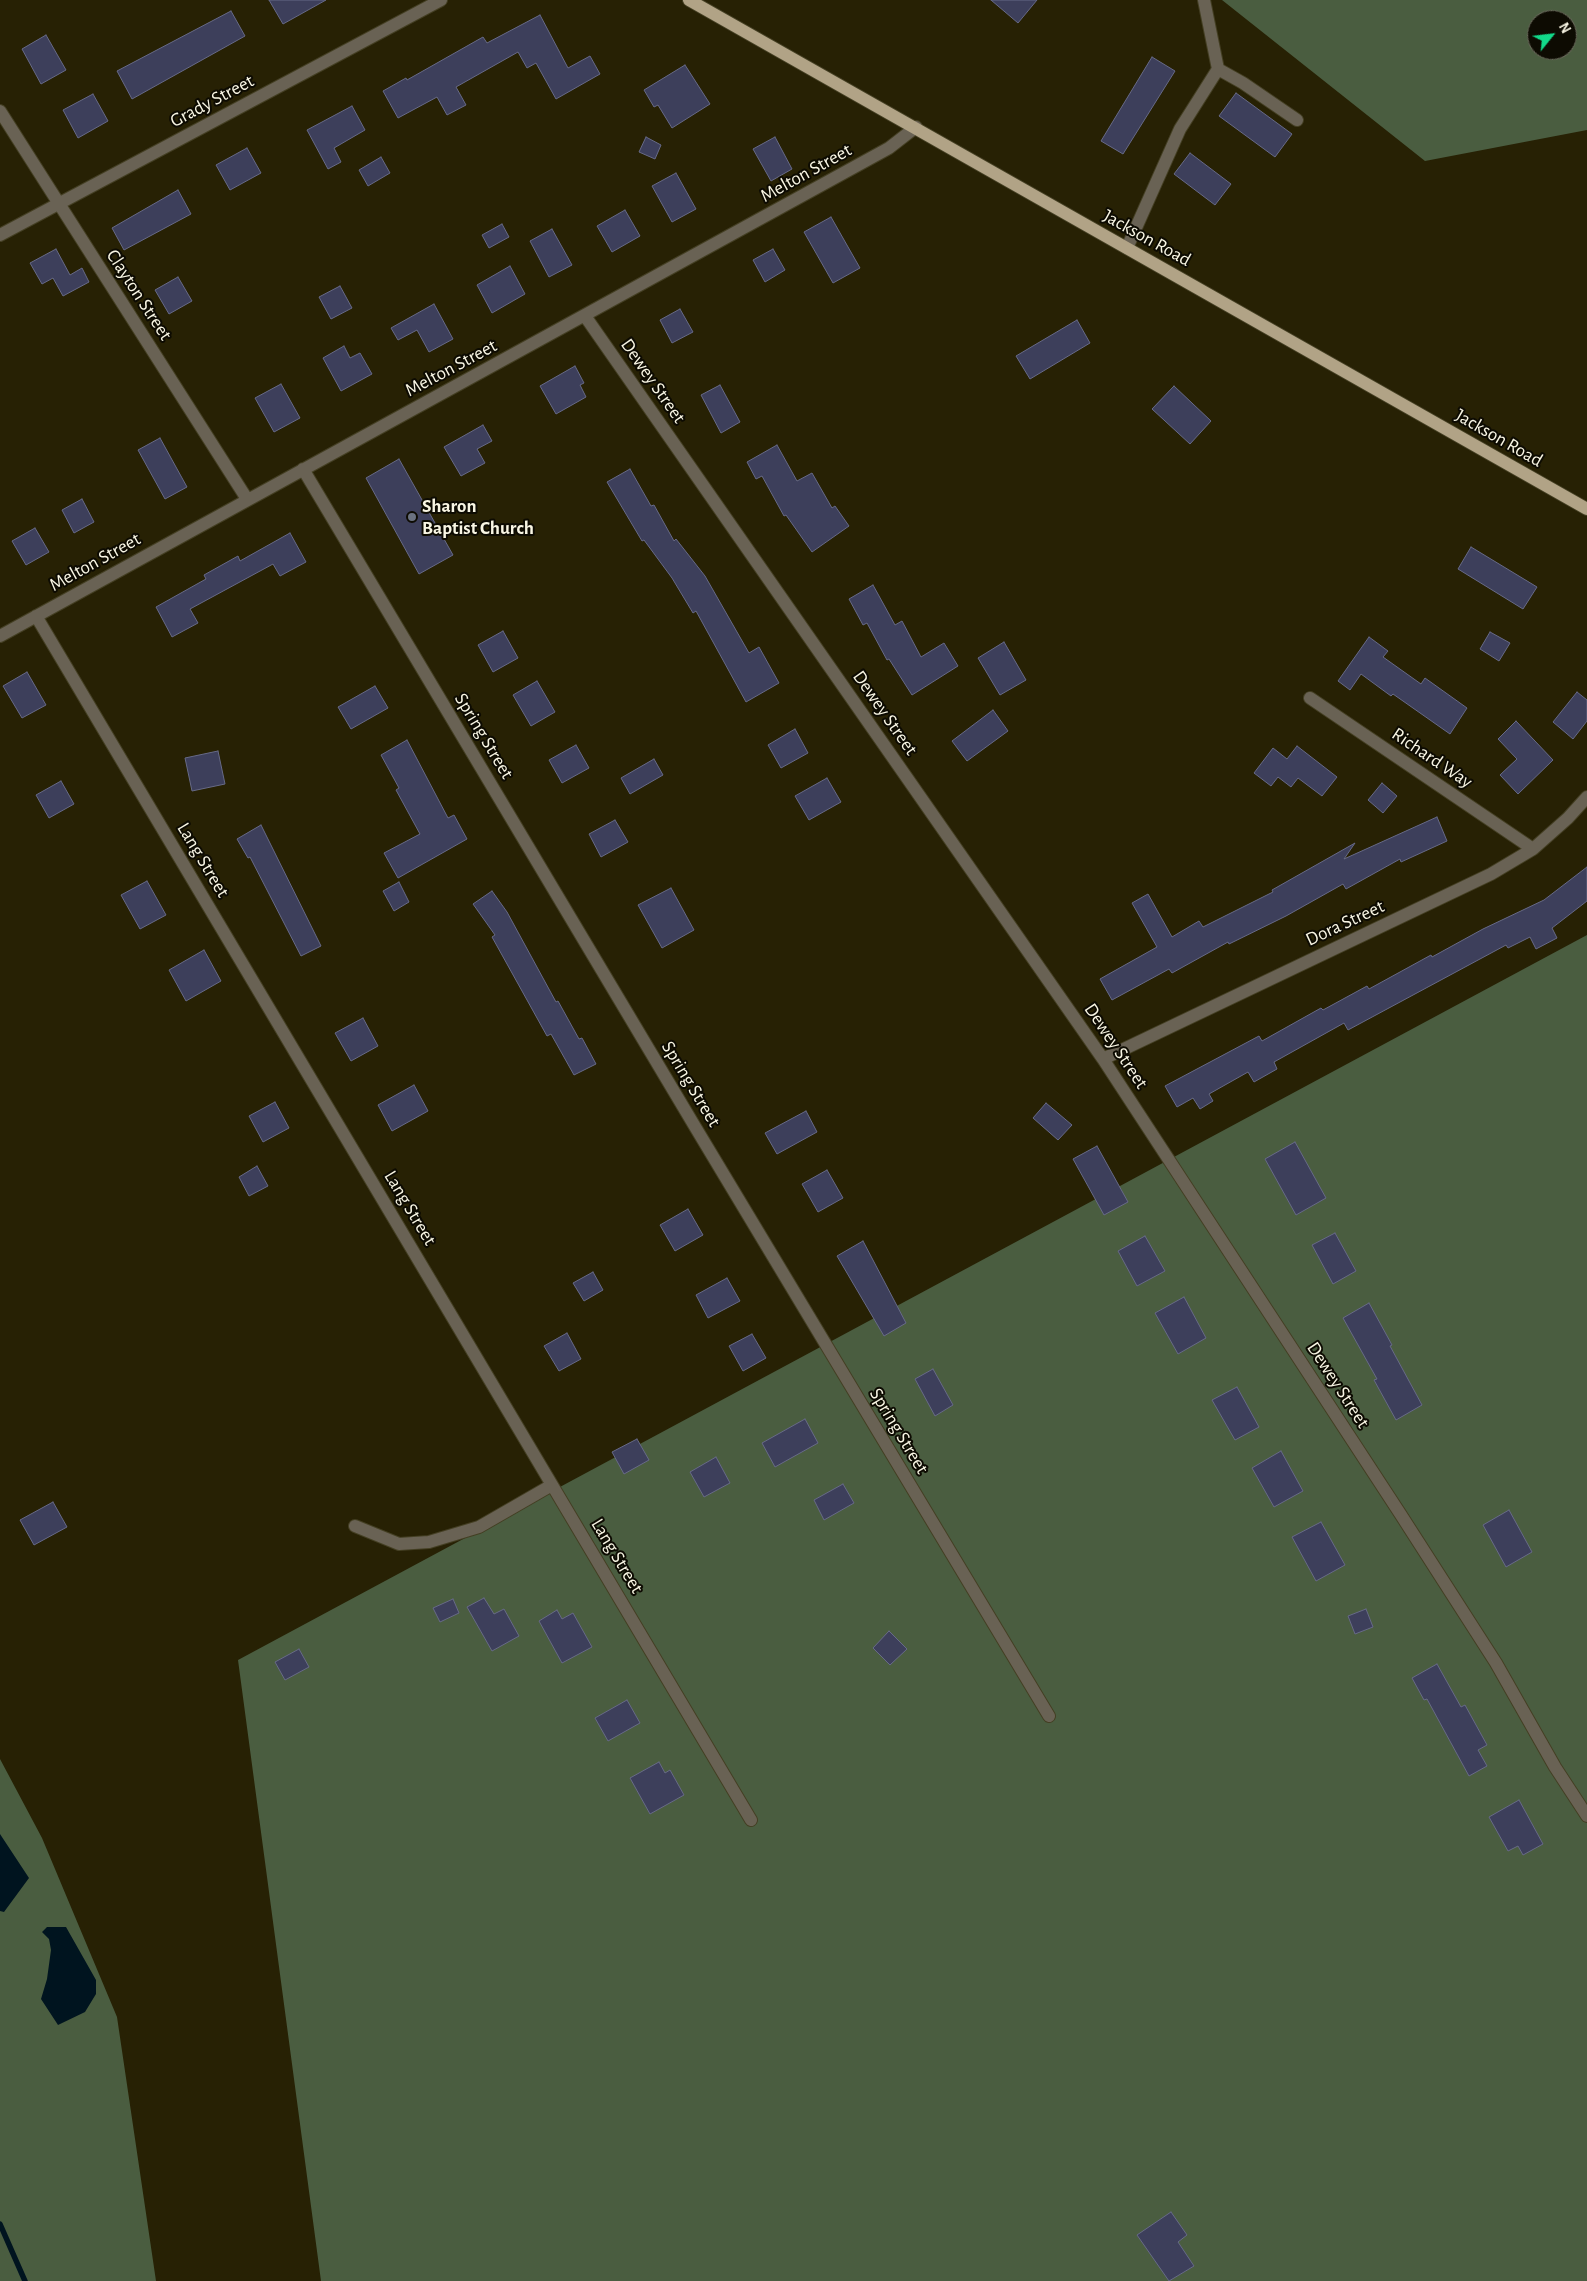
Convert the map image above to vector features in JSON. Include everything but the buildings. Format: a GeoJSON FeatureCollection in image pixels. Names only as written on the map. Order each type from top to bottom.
{"type":"FeatureCollection","features":[{"type":"Feature","properties":{"kind":"main road","name":"Jackson Road"},"geometry":{"type":"LineString","coordinates":[[689,0],[1587,509]]}},
{"type":"Feature","properties":{"kind":"street","name":"Grady Street"},"geometry":{"type":"LineString","coordinates":[[0,235],[441,0]]}},
{"type":"Feature","properties":{"kind":"street"},"geometry":{"type":"LineString","coordinates":[[1126,248],[1180,129],[1218,69],[1204,0]]}},
{"type":"Feature","properties":{"kind":"street"},"geometry":{"type":"LineString","coordinates":[[1218,69],[1243,83],[1297,120]]}},
{"type":"Feature","properties":{"kind":"street","name":"Clayton Street"},"geometry":{"type":"LineString","coordinates":[[0,111],[247,499]]}},
{"type":"Feature","properties":{"kind":"street","name":"Melton Street"},"geometry":{"type":"LineString","coordinates":[[0,636],[889,148],[916,127]]}},
{"type":"Feature","properties":{"kind":"street","name":"Dewey Street"},"geometry":{"type":"LineString","coordinates":[[585,316],[1103,1059],[1496,1663],[1555,1767],[1587,1816]]}},
{"type":"Feature","properties":{"kind":"street","name":"Spring Street"},"geometry":{"type":"LineString","coordinates":[[303,469],[696,1130],[1049,1716]]}},
{"type":"Feature","properties":{"kind":"street","name":"Lang Street"},"geometry":{"type":"LineString","coordinates":[[36,616],[751,1820]]}},
{"type":"Feature","properties":{"kind":"street","name":"Richard Way"},"geometry":{"type":"LineString","coordinates":[[1310,698],[1533,849]]}},
{"type":"Feature","properties":{"kind":"street","name":"Dora Street"},"geometry":{"type":"LineString","coordinates":[[1103,1059],[1491,874],[1533,849],[1568,818],[1587,797]]}},
{"type":"Feature","properties":{"kind":"street"},"geometry":{"type":"LineString","coordinates":[[356,1526],[399,1544],[430,1542],[479,1527],[552,1485]]}},
{"type":"Feature","properties":{"kind":"green space"},"geometry":{"type":"Polygon","coordinates":[[[1222,0],[1587,0],[1587,130],[1425,161],[1222,0]]]}},
{"type":"Feature","properties":{"kind":"green space"},"geometry":{"type":"Polygon","coordinates":[[[1587,935],[1587,2281],[321,2281],[238,1660],[1587,935]]]}},
{"type":"Feature","properties":{"kind":"green space"},"geometry":{"type":"Polygon","coordinates":[[[0,1759],[42,1838],[117,2017],[156,2281],[0,2281],[0,1759]]]}},
{"type":"Feature","properties":{"kind":"water"},"geometry":{"type":"Polygon","coordinates":[[[0,1834],[29,1878],[4,1912],[0,1911],[0,1834]]]}},
{"type":"Feature","properties":{"kind":"water"},"geometry":{"type":"Polygon","coordinates":[[[47,1927],[66,1927],[96,1980],[96,1994],[85,2012],[58,2025],[41,1999],[47,1979],[51,1950],[49,1939],[42,1932],[47,1927]]]}},
{"type":"Feature","properties":{"kind":"waterway"},"geometry":{"type":"LineString","coordinates":[[0,2224],[25,2281]]}},
{"type":"Feature","properties":{"kind":"place","name":"Sharon Baptist Church"},"geometry":{"type":"Point","coordinates":[412,517]}}]}
